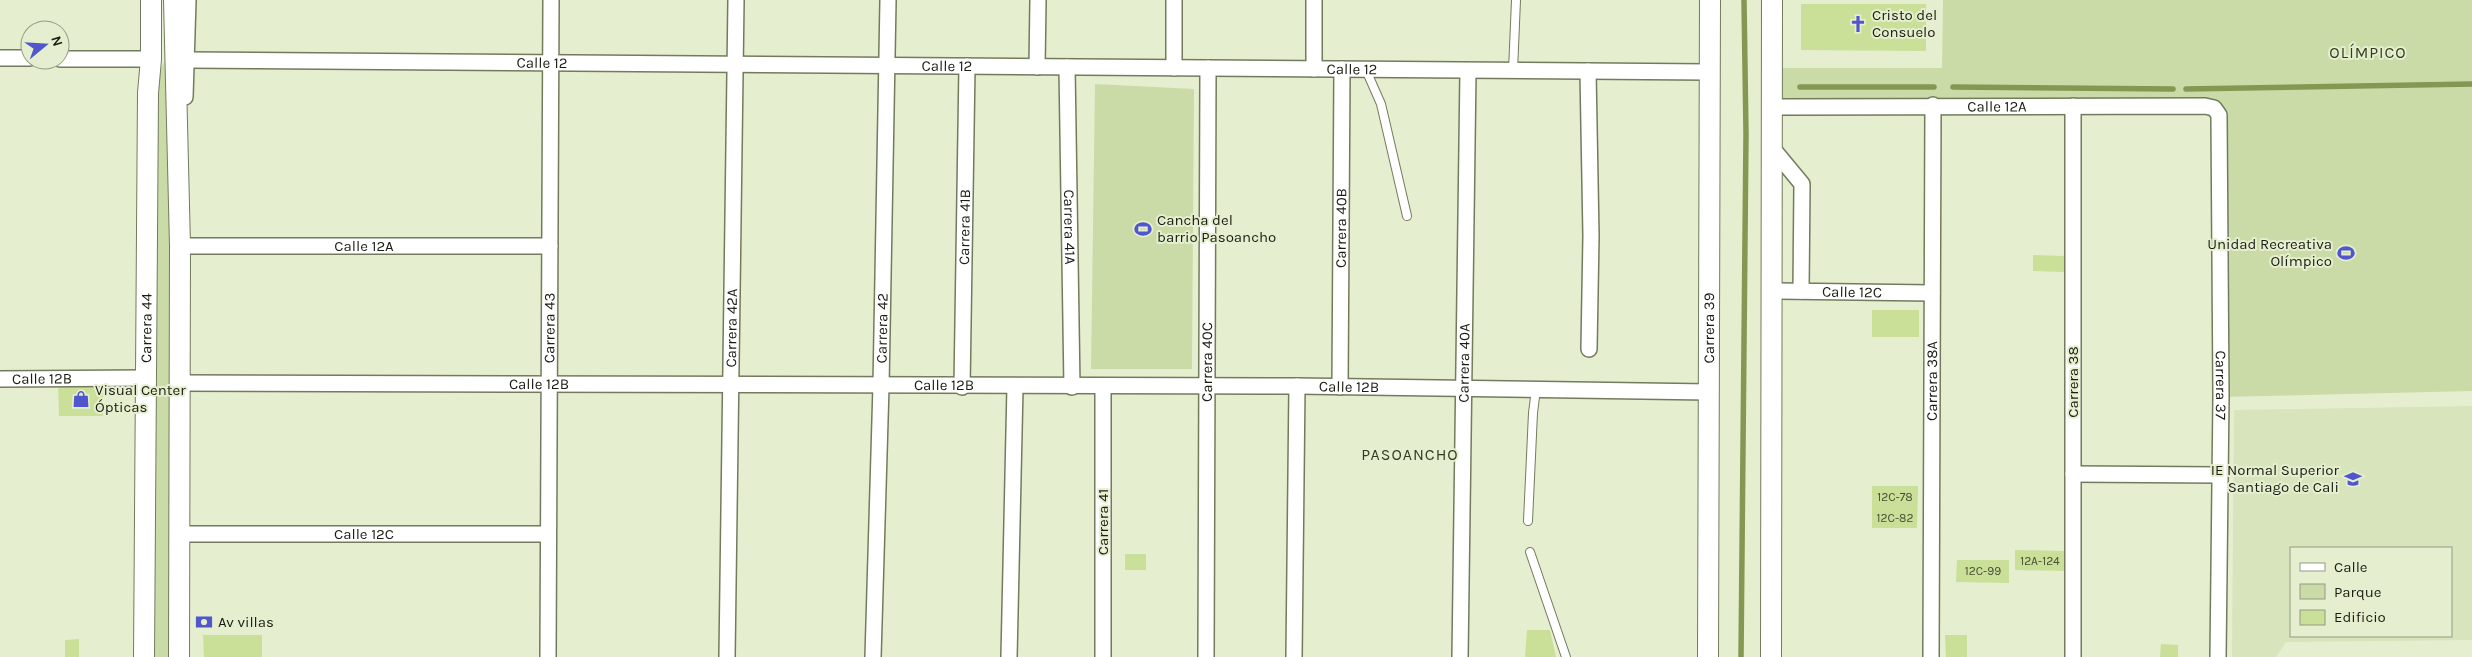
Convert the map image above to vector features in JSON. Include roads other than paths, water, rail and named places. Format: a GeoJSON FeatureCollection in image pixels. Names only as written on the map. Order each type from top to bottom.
{"type":"FeatureCollection","features":[{"type":"Feature","properties":{"kind":"main road"},"geometry":{"type":"LineString","coordinates":[[143,0],[148,93]]}},
{"type":"Feature","properties":{"kind":"main road","name":"Carrera 44"},"geometry":{"type":"LineString","coordinates":[[144,657],[148,93],[151,59],[151,0]]}},
{"type":"Feature","properties":{"kind":"main road"},"geometry":{"type":"LineString","coordinates":[[174,0],[180,246],[179,657]]}},
{"type":"Feature","properties":{"kind":"main road","name":"Carrera 39"},"geometry":{"type":"LineString","coordinates":[[1708,657],[1708,72],[1710,0]]}},
{"type":"Feature","properties":{"kind":"main road"},"geometry":{"type":"LineString","coordinates":[[1771,657],[1772,0]]}},
{"type":"Feature","properties":{"kind":"main road"},"geometry":{"type":"LineString","coordinates":[[1771,634],[1782,657]]}},
{"type":"Feature","properties":{"kind":"street"},"geometry":{"type":"LineString","coordinates":[[180,246],[188,0]]}},
{"type":"Feature","properties":{"kind":"street","name":"Carrera 43"},"geometry":{"type":"LineString","coordinates":[[548,657],[551,0]]}},
{"type":"Feature","properties":{"kind":"street","name":"Carrera 42A"},"geometry":{"type":"LineString","coordinates":[[727,657],[736,0]]}},
{"type":"Feature","properties":{"kind":"street","name":"Carrera 42"},"geometry":{"type":"LineString","coordinates":[[873,657],[881,386],[888,0]]}},
{"type":"Feature","properties":{"kind":"street"},"geometry":{"type":"LineString","coordinates":[[1037,67],[1038,0]]}},
{"type":"Feature","properties":{"kind":"street"},"geometry":{"type":"LineString","coordinates":[[1174,0],[1174,68]]}},
{"type":"Feature","properties":{"kind":"street"},"geometry":{"type":"LineString","coordinates":[[1314,0],[1314,69]]}},
{"type":"Feature","properties":{"kind":"street"},"geometry":{"type":"LineString","coordinates":[[0,58],[20,58]]}},
{"type":"Feature","properties":{"kind":"street"},"geometry":{"type":"LineString","coordinates":[[70,58],[145,59]]}},
{"type":"Feature","properties":{"kind":"street","name":"Calle 12"},"geometry":{"type":"LineString","coordinates":[[186,60],[1708,72]]}},
{"type":"Feature","properties":{"kind":"street","name":"Carrera 41B"},"geometry":{"type":"LineString","coordinates":[[962,387],[967,66]]}},
{"type":"Feature","properties":{"kind":"street","name":"Carrera 41A"},"geometry":{"type":"LineString","coordinates":[[1067,67],[1072,387]]}},
{"type":"Feature","properties":{"kind":"street","name":"Carrera 40C"},"geometry":{"type":"LineString","coordinates":[[1206,657],[1208,68]]}},
{"type":"Feature","properties":{"kind":"street","name":"Carrera 40B"},"geometry":{"type":"LineString","coordinates":[[1340,387],[1342,69]]}},
{"type":"Feature","properties":{"kind":"street","name":"Carrera 40A"},"geometry":{"type":"LineString","coordinates":[[1460,657],[1468,70]]}},
{"type":"Feature","properties":{"kind":"street"},"geometry":{"type":"LineString","coordinates":[[1588,71],[1591,236],[1589,349]]}},
{"type":"Feature","properties":{"kind":"street","name":"Carrera 38A"},"geometry":{"type":"LineString","coordinates":[[1931,657],[1933,106]]}},
{"type":"Feature","properties":{"kind":"street","name":"Carrera 38"},"geometry":{"type":"LineString","coordinates":[[2073,106],[2073,657]]}},
{"type":"Feature","properties":{"kind":"street","name":"Calle 12A"},"geometry":{"type":"LineString","coordinates":[[1773,107],[2205,106],[2214,108],[2219,114]]}},
{"type":"Feature","properties":{"kind":"street","name":"Carrera 37"},"geometry":{"type":"LineString","coordinates":[[2218,657],[2221,397],[2219,114]]}},
{"type":"Feature","properties":{"kind":"street"},"geometry":{"type":"LineString","coordinates":[[1773,149],[1802,184],[1801,292]]}},
{"type":"Feature","properties":{"kind":"street","name":"Calle 12A"},"geometry":{"type":"LineString","coordinates":[[180,246],[550,246]]}},
{"type":"Feature","properties":{"kind":"street","name":"Calle 12C"},"geometry":{"type":"LineString","coordinates":[[1772,291],[1932,293]]}},
{"type":"Feature","properties":{"kind":"street","name":"Calle 12B"},"geometry":{"type":"LineString","coordinates":[[0,379],[146,378]]}},
{"type":"Feature","properties":{"kind":"street","name":"Calle 12B"},"geometry":{"type":"LineString","coordinates":[[179,382],[962,387],[1297,386],[1709,392]]}},
{"type":"Feature","properties":{"kind":"street"},"geometry":{"type":"LineString","coordinates":[[1294,657],[1297,386]]}},
{"type":"Feature","properties":{"kind":"street"},"geometry":{"type":"LineString","coordinates":[[1009,657],[1015,387]]}},
{"type":"Feature","properties":{"kind":"street","name":"Carrera 41"},"geometry":{"type":"LineString","coordinates":[[1102,387],[1103,657]]}},
{"type":"Feature","properties":{"kind":"street"},"geometry":{"type":"LineString","coordinates":[[2073,474],[2219,475]]}},
{"type":"Feature","properties":{"kind":"street","name":"Calle 12C"},"geometry":{"type":"LineString","coordinates":[[179,534],[548,534]]}},
{"type":"Feature","properties":{"kind":"lane"},"geometry":{"type":"LineString","coordinates":[[1512,71],[1516,0]]}},
{"type":"Feature","properties":{"kind":"lane"},"geometry":{"type":"LineString","coordinates":[[1366,70],[1381,104],[1407,216]]}},
{"type":"Feature","properties":{"kind":"lane"},"geometry":{"type":"LineString","coordinates":[[1528,521],[1533,413],[1536,389]]}},
{"type":"Feature","properties":{"kind":"lane"},"geometry":{"type":"LineString","coordinates":[[1530,552],[1566,657]]}},
{"type":"Feature","properties":{"kind":"waterway"},"geometry":{"type":"LineString","coordinates":[[1741,657],[1746,134],[1744,0]]}},
{"type":"Feature","properties":{"kind":"waterway"},"geometry":{"type":"LineString","coordinates":[[2186,89],[2472,84]]}},
{"type":"Feature","properties":{"kind":"waterway"},"geometry":{"type":"LineString","coordinates":[[1800,87],[1934,87]]}},
{"type":"Feature","properties":{"kind":"waterway"},"geometry":{"type":"LineString","coordinates":[[1953,87],[2173,89]]}},
{"type":"Feature","properties":{"kind":"place","name":"Cristo del Consuelo"},"geometry":{"type":"Point","coordinates":[1858,24]}},
{"type":"Feature","properties":{"kind":"place","name":"Cancha del barrio Pasoancho"},"geometry":{"type":"Point","coordinates":[1143,229]}},
{"type":"Feature","properties":{"kind":"place","name":"Unidad Recreativa Olímpico"},"geometry":{"type":"Point","coordinates":[2346,253]}},
{"type":"Feature","properties":{"kind":"place","name":"Visual Center Ópticas"},"geometry":{"type":"Point","coordinates":[81,399]}},
{"type":"Feature","properties":{"kind":"place","name":"IE Normal Superior Santiago de Cali"},"geometry":{"type":"Point","coordinates":[2353,479]}},
{"type":"Feature","properties":{"kind":"place","name":"Av villas"},"geometry":{"type":"Point","coordinates":[204,622]}},
{"type":"Feature","properties":{"kind":"district","name":"OLÍMPICO"},"geometry":{"type":"Point","coordinates":[2368,52]}},
{"type":"Feature","properties":{"kind":"district","name":"PASOANCHO"},"geometry":{"type":"Point","coordinates":[1410,454]}}]}
